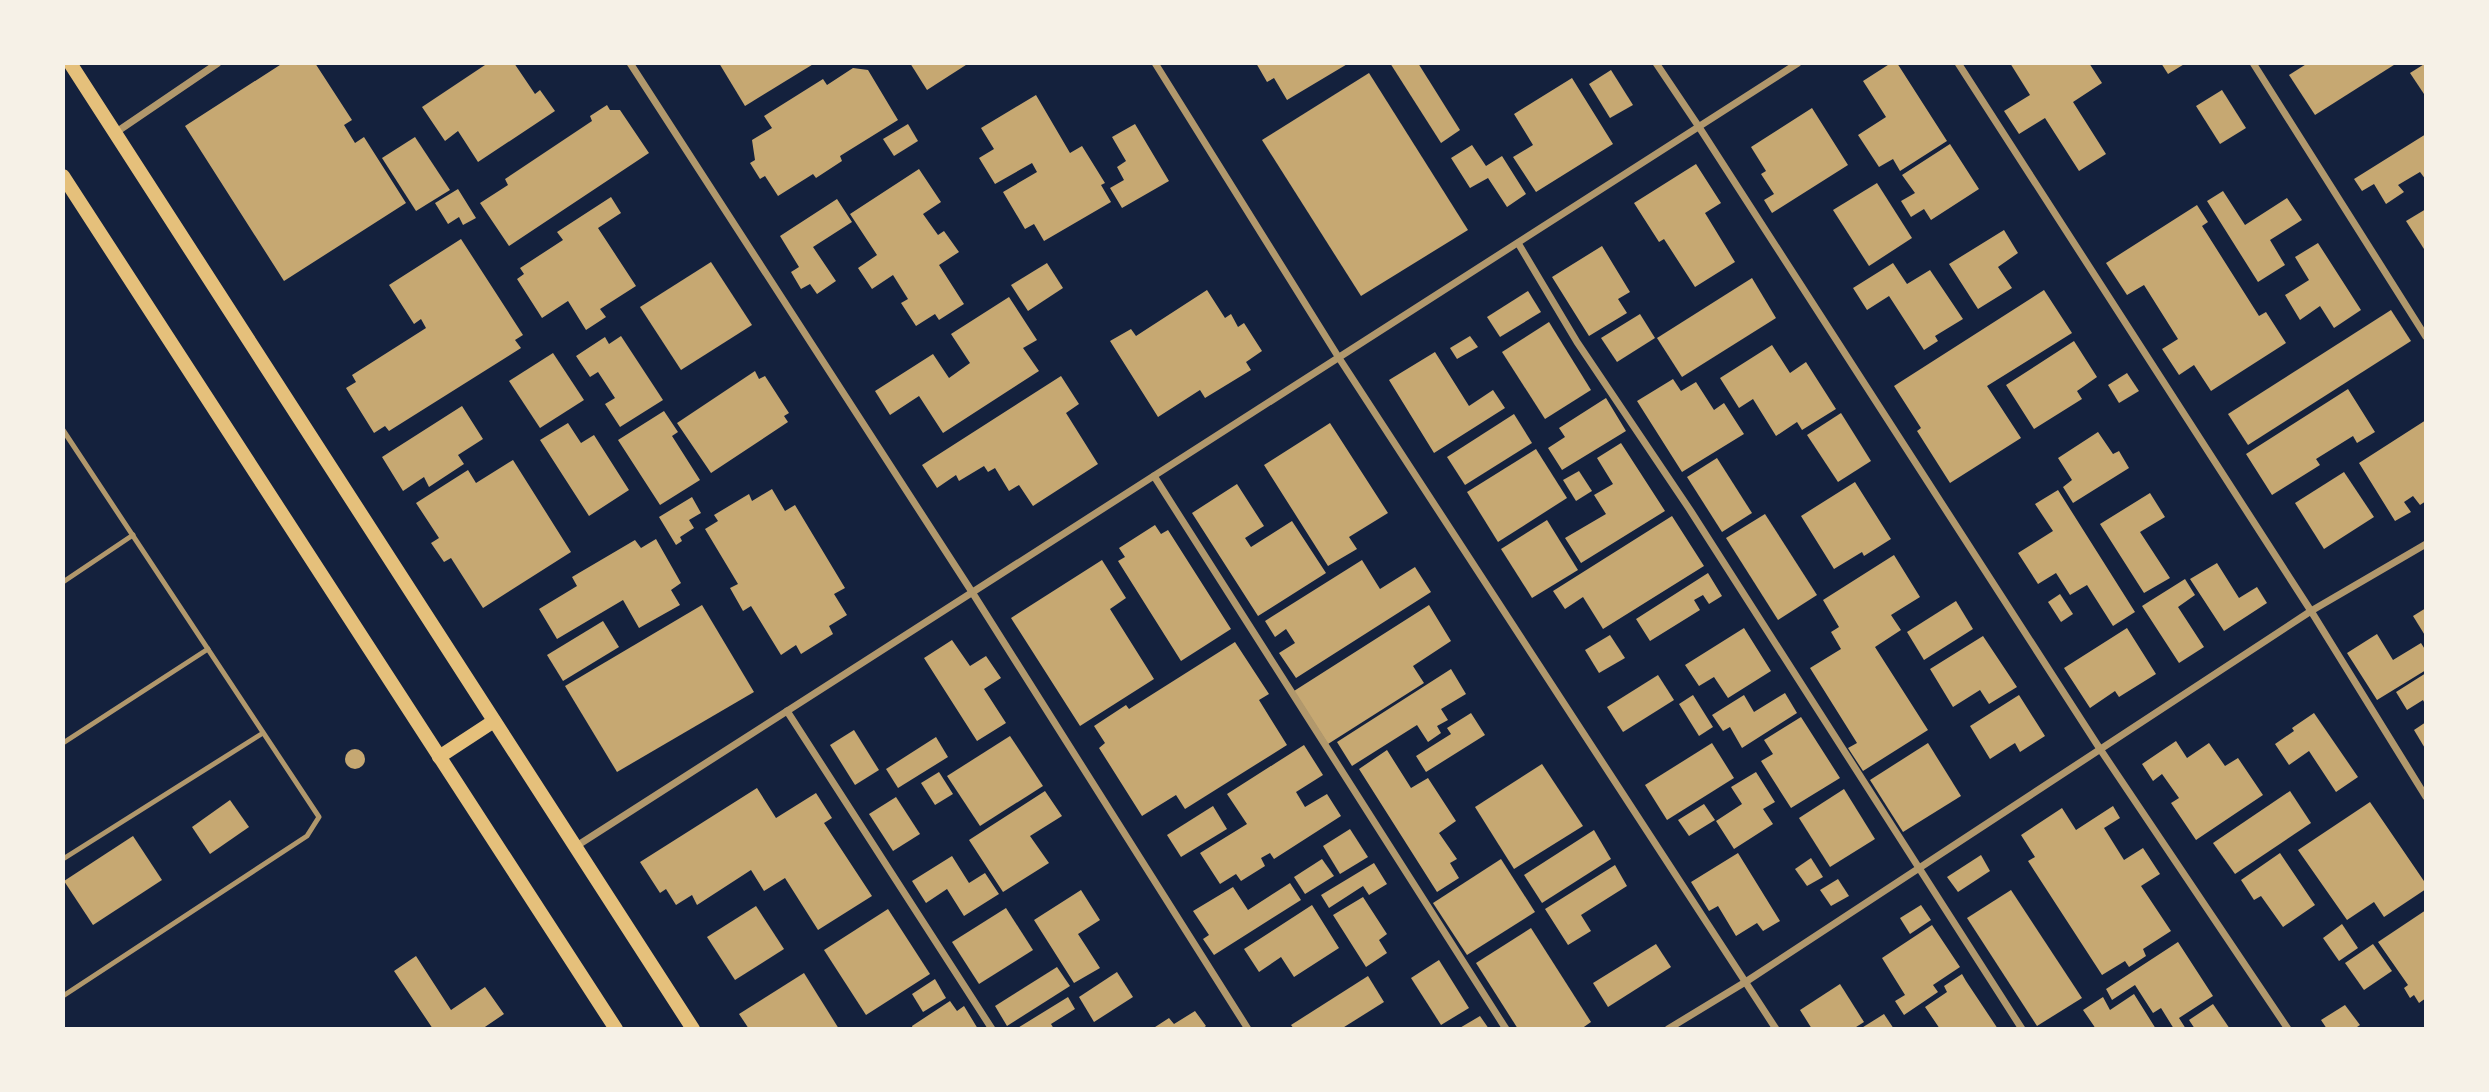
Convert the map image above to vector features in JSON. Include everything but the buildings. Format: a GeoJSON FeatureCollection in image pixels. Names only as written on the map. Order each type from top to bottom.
{"type":"FeatureCollection","features":[{"type":"Feature","properties":{"kind":"main road"},"geometry":{"type":"LineString","coordinates":[[70,63],[693,1029]]}},
{"type":"Feature","properties":{"kind":"main road"},"geometry":{"type":"LineString","coordinates":[[63,176],[616,1029]]}},
{"type":"Feature","properties":{"kind":"main road"},"geometry":{"type":"LineString","coordinates":[[439,757],[494,721]]}},
{"type":"Feature","properties":{"kind":"street"},"geometry":{"type":"LineString","coordinates":[[115,133],[218,63]]}},
{"type":"Feature","properties":{"kind":"street"},"geometry":{"type":"LineString","coordinates":[[630,63],[972,592],[1248,1029]]}},
{"type":"Feature","properties":{"kind":"street"},"geometry":{"type":"LineString","coordinates":[[1155,63],[1339,358],[1776,1029]]}},
{"type":"Feature","properties":{"kind":"street"},"geometry":{"type":"LineString","coordinates":[[1656,63],[2101,749],[2288,1029]]}},
{"type":"Feature","properties":{"kind":"street"},"geometry":{"type":"LineString","coordinates":[[575,847],[1798,63]]}},
{"type":"Feature","properties":{"kind":"street"},"geometry":{"type":"LineString","coordinates":[[1958,63],[2311,611],[2426,797]]}},
{"type":"Feature","properties":{"kind":"street"},"geometry":{"type":"LineString","coordinates":[[2253,63],[2426,337]]}},
{"type":"Feature","properties":{"kind":"street"},"geometry":{"type":"LineString","coordinates":[[1518,243],[1577,342],[1690,510],[2022,1029]]}},
{"type":"Feature","properties":{"kind":"street"},"geometry":{"type":"LineString","coordinates":[[1154,476],[1506,1029]]}},
{"type":"Feature","properties":{"kind":"street"},"geometry":{"type":"LineString","coordinates":[[1668,1029],[1746,981],[2311,611],[2426,544]]}},
{"type":"Feature","properties":{"kind":"street"},"geometry":{"type":"LineString","coordinates":[[787,711],[992,1029]]}},
{"type":"Feature","properties":{"kind":"lane"},"geometry":{"type":"LineString","coordinates":[[63,430],[319,817],[307,836],[63,996]]}},
{"type":"Feature","properties":{"kind":"lane"},"geometry":{"type":"LineString","coordinates":[[63,582],[133,535]]}},
{"type":"Feature","properties":{"kind":"lane"},"geometry":{"type":"LineString","coordinates":[[63,743],[208,649]]}},
{"type":"Feature","properties":{"kind":"lane"},"geometry":{"type":"LineString","coordinates":[[63,859],[263,733]]}}]}
